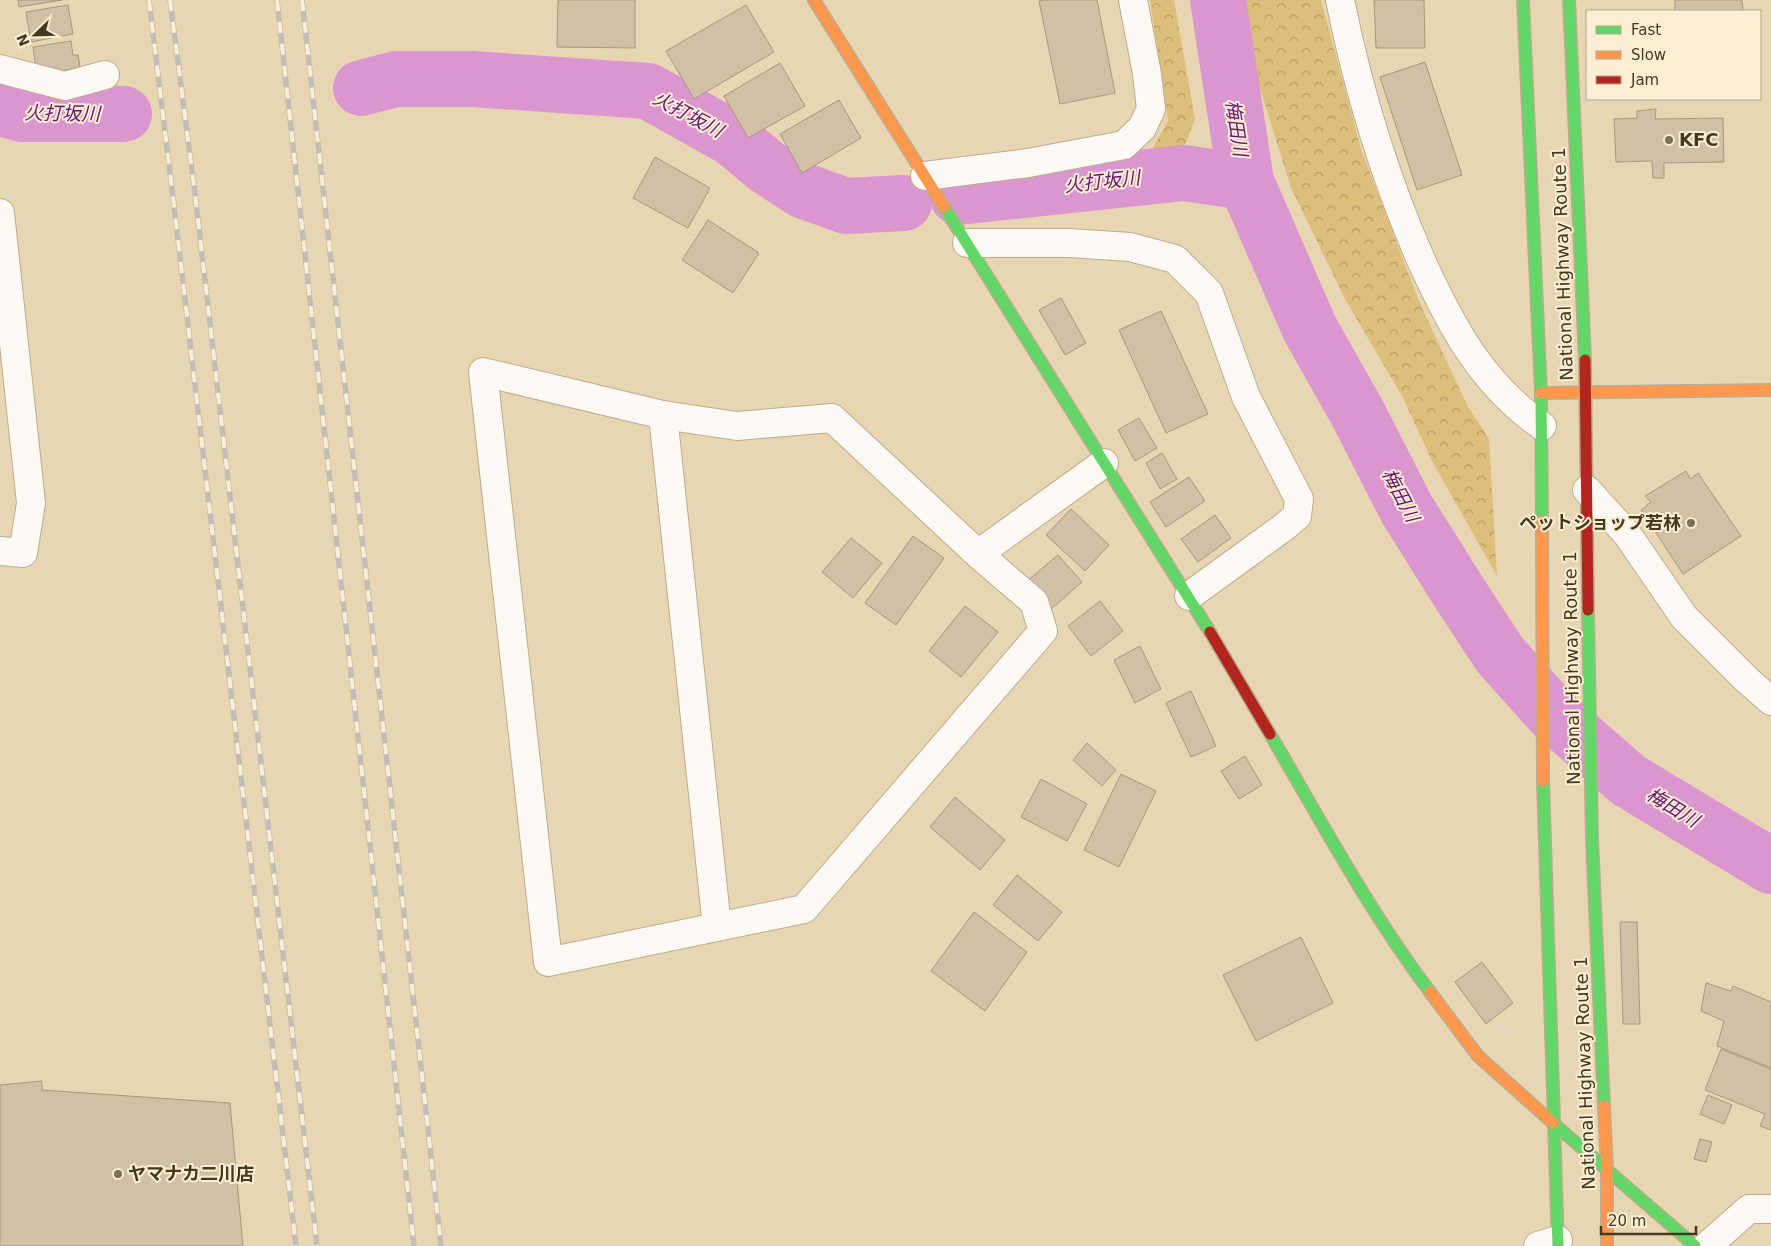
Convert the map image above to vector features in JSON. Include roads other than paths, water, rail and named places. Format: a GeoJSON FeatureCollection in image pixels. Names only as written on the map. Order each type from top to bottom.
{"type":"FeatureCollection","features":[{"type":"Feature","properties":{"kind":"main road"},"geometry":{"type":"LineString","coordinates":[[814,0],[1189,596],[1342,857],[1403,956],[1478,1056],[1695,1246]]}},
{"type":"Feature","properties":{"kind":"main road","name":"National Highway Route 1"},"geometry":{"type":"LineString","coordinates":[[1523,0],[1542,426],[1543,795],[1553,1123],[1552,1244]]}},
{"type":"Feature","properties":{"kind":"main road","name":"National Highway Route 1"},"geometry":{"type":"LineString","coordinates":[[1570,0],[1586,391],[1592,839],[1607,1170],[1607,1246]]}},
{"type":"Feature","properties":{"kind":"main road"},"geometry":{"type":"LineString","coordinates":[[1541,393],[1771,390]]}},
{"type":"Feature","properties":{"kind":"street"},"geometry":{"type":"LineString","coordinates":[[925,176],[1028,163],[1124,145],[1142,128],[1151,109],[1147,74],[1133,0]]}},
{"type":"Feature","properties":{"kind":"street"},"geometry":{"type":"LineString","coordinates":[[1340,0],[1361,92],[1381,157],[1411,237],[1445,312],[1470,352],[1499,389],[1520,411],[1542,426]]}},
{"type":"Feature","properties":{"kind":"street"},"geometry":{"type":"LineString","coordinates":[[0,69],[65,86],[105,75]]}},
{"type":"Feature","properties":{"kind":"street"},"geometry":{"type":"LineString","coordinates":[[0,213],[31,503],[23,553],[0,551]]}},
{"type":"Feature","properties":{"kind":"street"},"geometry":{"type":"LineString","coordinates":[[967,243],[1070,244],[1130,247],[1175,259],[1209,293],[1246,398],[1299,499],[1297,516],[1189,596]]}},
{"type":"Feature","properties":{"kind":"street"},"geometry":{"type":"LineString","coordinates":[[483,372],[663,415],[737,426],[832,418],[978,554],[1034,602],[1043,631],[804,910],[548,962],[483,372]]}},
{"type":"Feature","properties":{"kind":"street"},"geometry":{"type":"LineString","coordinates":[[663,415],[717,927]]}},
{"type":"Feature","properties":{"kind":"street"},"geometry":{"type":"LineString","coordinates":[[978,554],[1104,463]]}},
{"type":"Feature","properties":{"kind":"street"},"geometry":{"type":"LineString","coordinates":[[1587,502],[1627,534],[1684,617],[1747,680],[1771,701]]}},
{"type":"Feature","properties":{"kind":"street"},"geometry":{"type":"LineString","coordinates":[[1707,1246],[1749,1209],[1771,1209]]}},
{"type":"Feature","properties":{"kind":"waterway","name":"梅田川"},"geometry":{"type":"LineString","coordinates":[[1218,0],[1246,182],[1310,329],[1358,414],[1406,508],[1460,594],[1500,655],[1555,716],[1628,780],[1771,866]]}},
{"type":"Feature","properties":{"kind":"waterway","name":"火打坂川"},"geometry":{"type":"LineString","coordinates":[[361,88],[396,79],[471,79],[648,91],[732,138],[767,167],[804,191],[846,206],[904,203]]}},
{"type":"Feature","properties":{"kind":"waterway","name":"火打坂川"},"geometry":{"type":"LineString","coordinates":[[0,108],[22,114],[124,114]]}},
{"type":"Feature","properties":{"kind":"waterway","name":"火打坂川"},"geometry":{"type":"LineString","coordinates":[[958,197],[1184,173],[1246,182]]}},
{"type":"Feature","properties":{"kind":"railway"},"geometry":{"type":"LineString","coordinates":[[149,0],[296,1246]]}},
{"type":"Feature","properties":{"kind":"railway"},"geometry":{"type":"LineString","coordinates":[[170,0],[195,194],[317,1246]]}},
{"type":"Feature","properties":{"kind":"railway"},"geometry":{"type":"LineString","coordinates":[[277,0],[414,1246]]}},
{"type":"Feature","properties":{"kind":"railway"},"geometry":{"type":"LineString","coordinates":[[302,0],[441,1246]]}},
{"type":"Feature","properties":{"kind":"place","name":"KFC"},"geometry":{"type":"Point","coordinates":[1669,140]}},
{"type":"Feature","properties":{"kind":"place","name":"ペットショップ若林"},"geometry":{"type":"Point","coordinates":[1691,523]}},
{"type":"Feature","properties":{"kind":"place","name":"ヤマナカ二川店"},"geometry":{"type":"Point","coordinates":[118,1174]}}]}
